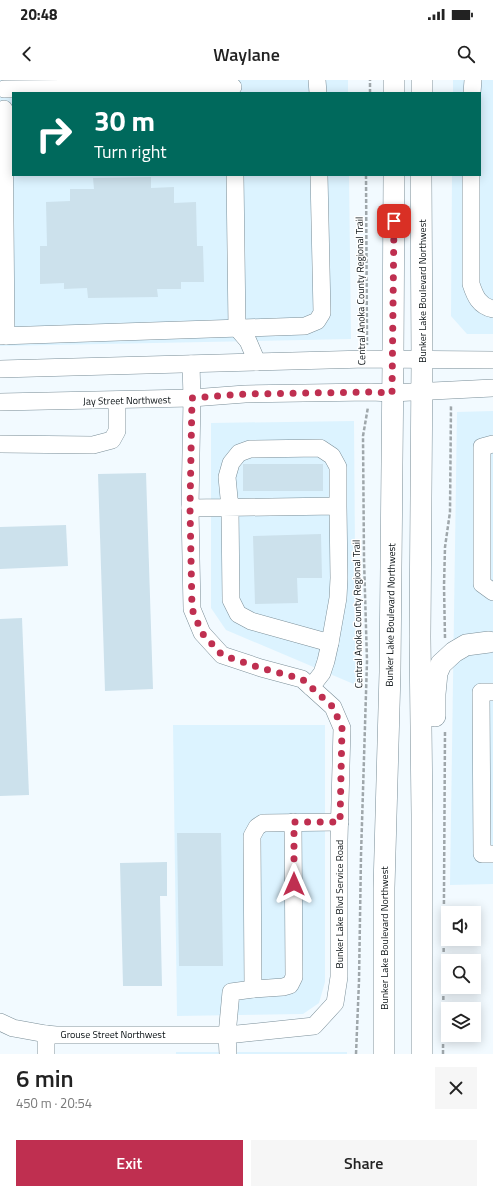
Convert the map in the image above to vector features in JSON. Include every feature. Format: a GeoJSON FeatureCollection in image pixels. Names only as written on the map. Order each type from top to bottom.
{"type":"FeatureCollection","features":[{"type":"Feature","properties":{"kind":"main road"},"geometry":{"type":"LineString","coordinates":[[394,80],[394,92]]}},
{"type":"Feature","properties":{"kind":"main road"},"geometry":{"type":"LineString","coordinates":[[422,80],[422,92]]}},
{"type":"Feature","properties":{"kind":"main road","name":"Bunker Lake Boulevard Northwest"},"geometry":{"type":"LineString","coordinates":[[384,1054],[384,888],[390,672],[394,176]]}},
{"type":"Feature","properties":{"kind":"main road","name":"Bunker Lake Boulevard Northwest"},"geometry":{"type":"LineString","coordinates":[[421,176],[422,391],[420,637],[422,1054]]}},
{"type":"Feature","properties":{"kind":"main road"},"geometry":{"type":"LineString","coordinates":[[422,814],[432,773],[437,673],[441,664],[454,652],[466,645],[491,642]]}},
{"type":"Feature","properties":{"kind":"street"},"geometry":{"type":"LineString","coordinates":[[317,80],[318,92]]}},
{"type":"Feature","properties":{"kind":"street"},"geometry":{"type":"LineString","coordinates":[[472,92],[473,80]]}},
{"type":"Feature","properties":{"kind":"street"},"geometry":{"type":"LineString","coordinates":[[233,87],[120,91],[4,85],[2,109],[9,132],[3,336],[305,326],[317,321],[322,313],[319,176]]}},
{"type":"Feature","properties":{"kind":"street"},"geometry":{"type":"LineString","coordinates":[[235,176],[237,328],[248,341],[257,362]]}},
{"type":"Feature","properties":{"kind":"street"},"geometry":{"type":"LineString","coordinates":[[471,176],[471,284],[476,299],[488,308],[493,308]]}},
{"type":"Feature","properties":{"kind":"street"},"geometry":{"type":"LineString","coordinates":[[0,369],[367,359],[493,360]]}},
{"type":"Feature","properties":{"kind":"street","name":"Bunker Lake Blvd Service Road"},"geometry":{"type":"LineString","coordinates":[[191,364],[192,398],[190,508],[192,609],[202,633],[222,655],[261,668],[302,679],[333,707],[342,728],[339,977],[336,1004],[314,1026],[227,1035]]}},
{"type":"Feature","properties":{"kind":"street","name":"Jay Street Northwest"},"geometry":{"type":"LineString","coordinates":[[0,402],[192,398],[245,394],[392,393],[493,388]]}},
{"type":"Feature","properties":{"kind":"street"},"geometry":{"type":"LineString","coordinates":[[0,444],[93,445],[112,440],[117,431],[117,400]]}},
{"type":"Feature","properties":{"kind":"street"},"geometry":{"type":"LineString","coordinates":[[493,444],[482,447],[482,584],[493,592]]}},
{"type":"Feature","properties":{"kind":"street"},"geometry":{"type":"LineString","coordinates":[[311,687],[322,673],[326,661],[330,643],[338,598],[338,467],[332,456],[320,448],[250,449],[239,453],[231,462],[227,477],[230,508],[231,600],[238,614],[252,621],[330,643]]}},
{"type":"Feature","properties":{"kind":"street"},"geometry":{"type":"LineString","coordinates":[[190,508],[338,506]]}},
{"type":"Feature","properties":{"kind":"street"},"geometry":{"type":"LineString","coordinates":[[493,692],[481,692],[482,854],[493,854]]}},
{"type":"Feature","properties":{"kind":"street"},"geometry":{"type":"LineString","coordinates":[[228,1054],[227,1035],[232,992],[282,987],[290,985],[294,977],[294,822]]}},
{"type":"Feature","properties":{"kind":"street"},"geometry":{"type":"LineString","coordinates":[[253,989],[252,836],[257,827],[263,823],[340,822]]}},
{"type":"Feature","properties":{"kind":"street","name":"Grouse Street Northwest"},"geometry":{"type":"LineString","coordinates":[[0,1022],[12,1028],[46,1034],[227,1035]]}},
{"type":"Feature","properties":{"kind":"street"},"geometry":{"type":"LineString","coordinates":[[46,1034],[46,1054]]}},
{"type":"Feature","properties":{"kind":"path"},"geometry":{"type":"LineString","coordinates":[[370,80],[370,92]]}},
{"type":"Feature","properties":{"kind":"path","name":"Central Anoka County Regional Trail"},"geometry":{"type":"LineString","coordinates":[[366,176],[367,359]]}},
{"type":"Feature","properties":{"kind":"path","name":"Central Anoka County Regional Trail"},"geometry":{"type":"LineString","coordinates":[[356,1054],[367,661],[363,436],[371,392]]}},
{"type":"Feature","properties":{"kind":"path"},"geometry":{"type":"LineString","coordinates":[[444,642],[445,547],[450,512],[451,406]]}},
{"type":"Feature","properties":{"kind":"path"},"geometry":{"type":"LineString","coordinates":[[443,1054],[445,728]]}},
{"type":"Feature","properties":{"kind":"shaded area"},"geometry":{"type":"Polygon","coordinates":[[[0,80],[348,80],[348,92],[12,92],[12,176],[349,176],[351,339],[0,346],[0,80]]]}},
{"type":"Feature","properties":{"kind":"shaded area"},"geometry":{"type":"Polygon","coordinates":[[[453,80],[493,80],[493,334],[467,334],[451,316],[452,176],[481,176],[481,92],[453,92],[453,80]]]}},
{"type":"Feature","properties":{"kind":"shaded area"},"geometry":{"type":"Polygon","coordinates":[[[493,411],[493,884],[450,885],[457,412],[493,411]]]}},
{"type":"Feature","properties":{"kind":"shaded area"},"geometry":{"type":"Polygon","coordinates":[[[354,421],[356,685],[226,630],[211,608],[211,423],[354,421]]]}},
{"type":"Feature","properties":{"kind":"shaded area"},"geometry":{"type":"Polygon","coordinates":[[[173,725],[325,725],[325,982],[319,1003],[303,1014],[177,1016],[173,725]]]}},
{"type":"Feature","properties":{"kind":"shaded area"},"geometry":{"type":"Polygon","coordinates":[[[176,1052],[347,1052],[347,1054],[176,1054],[176,1052]]]}},
{"type":"Feature","properties":{"kind":"building"},"geometry":{"type":"Polygon","coordinates":[[[151,177],[151,188],[174,187],[174,203],[196,202],[197,246],[203,246],[204,282],[181,282],[181,289],[157,289],[158,297],[88,298],[87,288],[64,289],[64,283],[40,284],[40,246],[47,246],[46,202],[70,201],[70,189],[94,189],[93,178],[151,177]]]}},
{"type":"Feature","properties":{"kind":"building"},"geometry":{"type":"Polygon","coordinates":[[[243,464],[323,464],[323,491],[243,491],[243,464]]]}},
{"type":"Feature","properties":{"kind":"building"},"geometry":{"type":"Polygon","coordinates":[[[146,473],[153,689],[105,691],[98,474],[146,473]]]}},
{"type":"Feature","properties":{"kind":"building"},"geometry":{"type":"Polygon","coordinates":[[[66,525],[68,566],[0,569],[0,527],[66,525]]]}},
{"type":"Feature","properties":{"kind":"building"},"geometry":{"type":"Polygon","coordinates":[[[321,534],[322,578],[297,578],[298,603],[255,604],[253,536],[321,534]]]}},
{"type":"Feature","properties":{"kind":"building"},"geometry":{"type":"Polygon","coordinates":[[[22,618],[29,795],[0,796],[0,619],[22,618]]]}},
{"type":"Feature","properties":{"kind":"building"},"geometry":{"type":"Polygon","coordinates":[[[177,833],[221,833],[223,966],[179,966],[177,833]]]}},
{"type":"Feature","properties":{"kind":"building"},"geometry":{"type":"Polygon","coordinates":[[[167,862],[167,896],[160,896],[162,986],[123,986],[120,863],[167,862]]]}},
{"type":"Feature","properties":{"kind":"route"},"geometry":{"type":"LineString","coordinates":[[294,884],[294,822],[340,822],[342,728],[333,707],[302,679],[261,668],[222,655],[202,633],[192,609],[190,508],[192,398],[245,394],[392,393],[394,221]]}}]}
